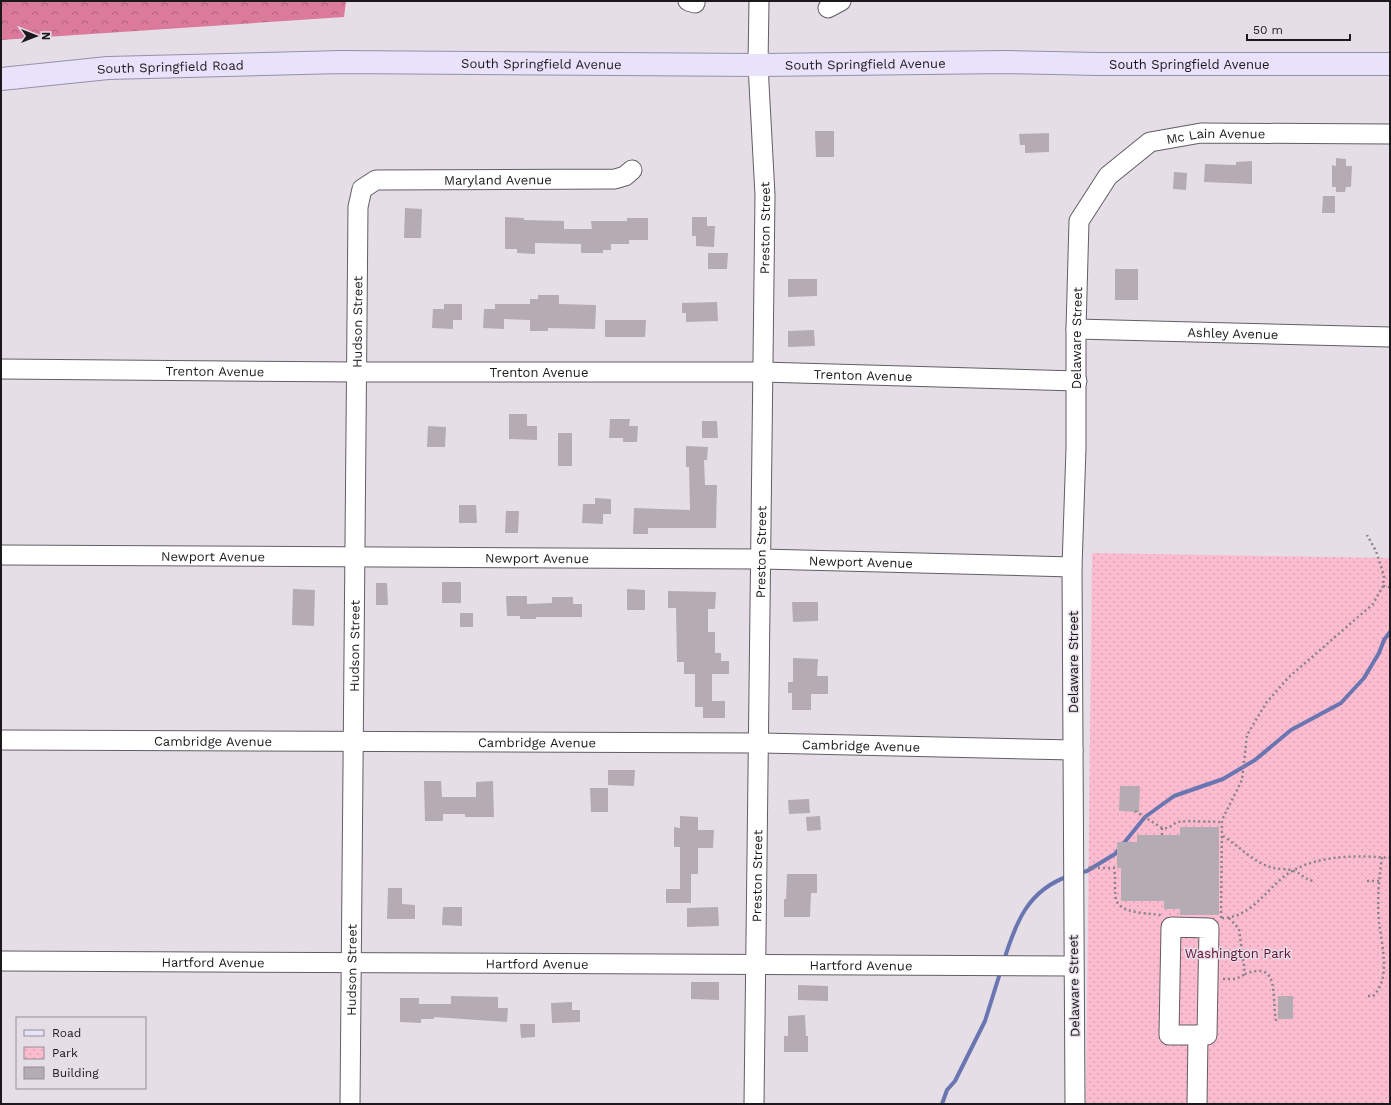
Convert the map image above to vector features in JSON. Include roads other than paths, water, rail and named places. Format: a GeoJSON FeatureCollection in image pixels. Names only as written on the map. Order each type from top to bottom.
{"type":"FeatureCollection","features":[{"type":"Feature","properties":{"kind":"main road","name":"South Springfield Avenue"},"geometry":{"type":"LineString","coordinates":[[341,62],[758,65],[1006,62],[1099,64],[1390,64]]}},
{"type":"Feature","properties":{"kind":"main road","name":"South Springfield Road"},"geometry":{"type":"LineString","coordinates":[[1,80],[108,68],[341,62]]}},
{"type":"Feature","properties":{"kind":"street","name":"Preston Street"},"geometry":{"type":"LineString","coordinates":[[754,1104],[765,195],[758,65],[759,1]]}},
{"type":"Feature","properties":{"kind":"street","name":"Mc Lain Avenue"},"geometry":{"type":"LineString","coordinates":[[1079,221],[1108,176],[1150,142],[1201,133],[1390,134]]}},
{"type":"Feature","properties":{"kind":"street","name":"Maryland Avenue"},"geometry":{"type":"LineString","coordinates":[[362,189],[376,180],[615,179],[625,176],[632,170]]}},
{"type":"Feature","properties":{"kind":"street","name":"Hudson Street"},"geometry":{"type":"LineString","coordinates":[[350,1104],[358,207],[362,189]]}},
{"type":"Feature","properties":{"kind":"street","name":"Delaware Street"},"geometry":{"type":"LineString","coordinates":[[1075,1104],[1073,966],[1072,567],[1077,381],[1076,330],[1079,221]]}},
{"type":"Feature","properties":{"kind":"street","name":"Ashley Avenue"},"geometry":{"type":"LineString","coordinates":[[1076,330],[1390,337]]}},
{"type":"Feature","properties":{"kind":"street","name":"Trenton Avenue"},"geometry":{"type":"LineString","coordinates":[[1,369],[356,372],[762,372],[1077,381]]}},
{"type":"Feature","properties":{"kind":"street","name":"Newport Avenue"},"geometry":{"type":"LineString","coordinates":[[1,555],[760,559],[1072,567]]}},
{"type":"Feature","properties":{"kind":"street","name":"Cambridge Avenue"},"geometry":{"type":"LineString","coordinates":[[1,740],[758,743],[1073,750]]}},
{"type":"Feature","properties":{"kind":"street"},"geometry":{"type":"LineString","coordinates":[[1171,927],[1209,928],[1207,1035],[1198,1035],[1169,1034],[1171,927]]}},
{"type":"Feature","properties":{"kind":"street","name":"Hartford Avenue"},"geometry":{"type":"LineString","coordinates":[[1,961],[1073,966]]}},
{"type":"Feature","properties":{"kind":"street"},"geometry":{"type":"LineString","coordinates":[[1196,1104],[1198,1035]]}},
{"type":"Feature","properties":{"kind":"waterway"},"geometry":{"type":"LineString","coordinates":[[1079,873],[1087,871],[1115,854],[1145,817],[1174,796],[1223,779],[1255,760],[1291,730],[1341,703],[1364,678],[1379,653],[1384,640],[1390,632]]}},
{"type":"Feature","properties":{"kind":"waterway"},"geometry":{"type":"LineString","coordinates":[[1004,960],[1013,933],[1026,909],[1043,890],[1055,882],[1069,876]]}},
{"type":"Feature","properties":{"kind":"waterway"},"geometry":{"type":"LineString","coordinates":[[942,1104],[947,1090],[955,1081],[985,1021],[1001,970]]}},
{"type":"Feature","properties":{"kind":"park label","name":"Washington Park"},"geometry":{"type":"Point","coordinates":[1238,953]}}]}
